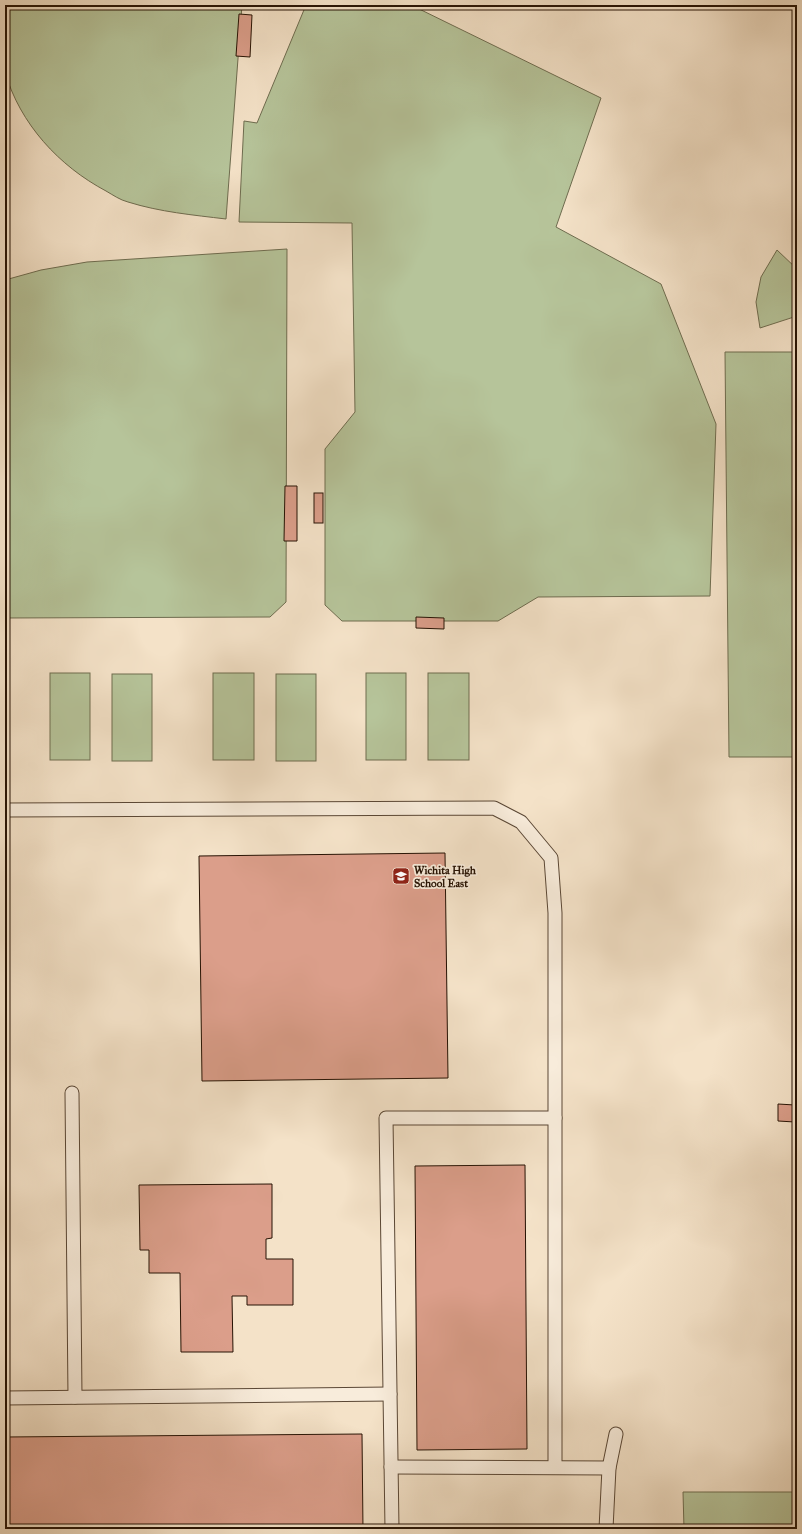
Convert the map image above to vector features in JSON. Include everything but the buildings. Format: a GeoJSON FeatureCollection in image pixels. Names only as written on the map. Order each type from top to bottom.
{"type":"FeatureCollection","features":[{"type":"Feature","properties":{"kind":"lane"},"geometry":{"type":"LineString","coordinates":[[5,810],[494,808],[521,822],[551,858],[555,913],[555,1467]]}},
{"type":"Feature","properties":{"kind":"lane"},"geometry":{"type":"LineString","coordinates":[[72,1093],[76,1397]]}},
{"type":"Feature","properties":{"kind":"lane"},"geometry":{"type":"LineString","coordinates":[[392,1529],[386,1118],[555,1118]]}},
{"type":"Feature","properties":{"kind":"lane"},"geometry":{"type":"LineString","coordinates":[[5,1398],[390,1394]]}},
{"type":"Feature","properties":{"kind":"lane"},"geometry":{"type":"LineString","coordinates":[[606,1529],[609,1468],[616,1434]]}},
{"type":"Feature","properties":{"kind":"lane"},"geometry":{"type":"LineString","coordinates":[[391,1467],[609,1468]]}},
{"type":"Feature","properties":{"kind":"green space"},"geometry":{"type":"Polygon","coordinates":[[[5,5],[242,5],[226,219],[164,211],[125,201],[89,181],[57,156],[31,126],[20,109],[5,72],[5,5]]]}},
{"type":"Feature","properties":{"kind":"green space"},"geometry":{"type":"Polygon","coordinates":[[[306,5],[411,5],[601,98],[556,227],[661,284],[716,424],[710,596],[538,597],[498,621],[342,621],[325,605],[325,449],[355,412],[352,223],[239,222],[244,121],[257,123],[306,5]]]}},
{"type":"Feature","properties":{"kind":"green space"},"geometry":{"type":"Polygon","coordinates":[[[287,249],[286,602],[270,617],[5,618],[5,280],[41,270],[87,262],[287,249]]]}},
{"type":"Feature","properties":{"kind":"green space"},"geometry":{"type":"Polygon","coordinates":[[[777,250],[797,269],[797,316],[760,328],[756,302],[761,277],[777,250]]]}},
{"type":"Feature","properties":{"kind":"green space"},"geometry":{"type":"Polygon","coordinates":[[[725,352],[797,352],[797,757],[729,757],[725,352]]]}},
{"type":"Feature","properties":{"kind":"green space"},"geometry":{"type":"Polygon","coordinates":[[[50,673],[90,673],[90,760],[50,760],[50,673]]]}},
{"type":"Feature","properties":{"kind":"green space"},"geometry":{"type":"Polygon","coordinates":[[[213,673],[254,673],[254,760],[213,760],[213,673]]]}},
{"type":"Feature","properties":{"kind":"green space"},"geometry":{"type":"Polygon","coordinates":[[[366,673],[406,673],[406,760],[366,760],[366,673]]]}},
{"type":"Feature","properties":{"kind":"green space"},"geometry":{"type":"Polygon","coordinates":[[[428,673],[469,673],[469,760],[428,760],[428,673]]]}},
{"type":"Feature","properties":{"kind":"green space"},"geometry":{"type":"Polygon","coordinates":[[[112,674],[152,674],[152,761],[112,761],[112,674]]]}},
{"type":"Feature","properties":{"kind":"green space"},"geometry":{"type":"Polygon","coordinates":[[[276,674],[316,674],[316,761],[276,761],[276,674]]]}},
{"type":"Feature","properties":{"kind":"green space"},"geometry":{"type":"Polygon","coordinates":[[[683,1492],[797,1492],[797,1529],[684,1529],[683,1492]]]}},
{"type":"Feature","properties":{"kind":"place","name":"Wichita High School East"},"geometry":{"type":"Point","coordinates":[401,876]}}]}
